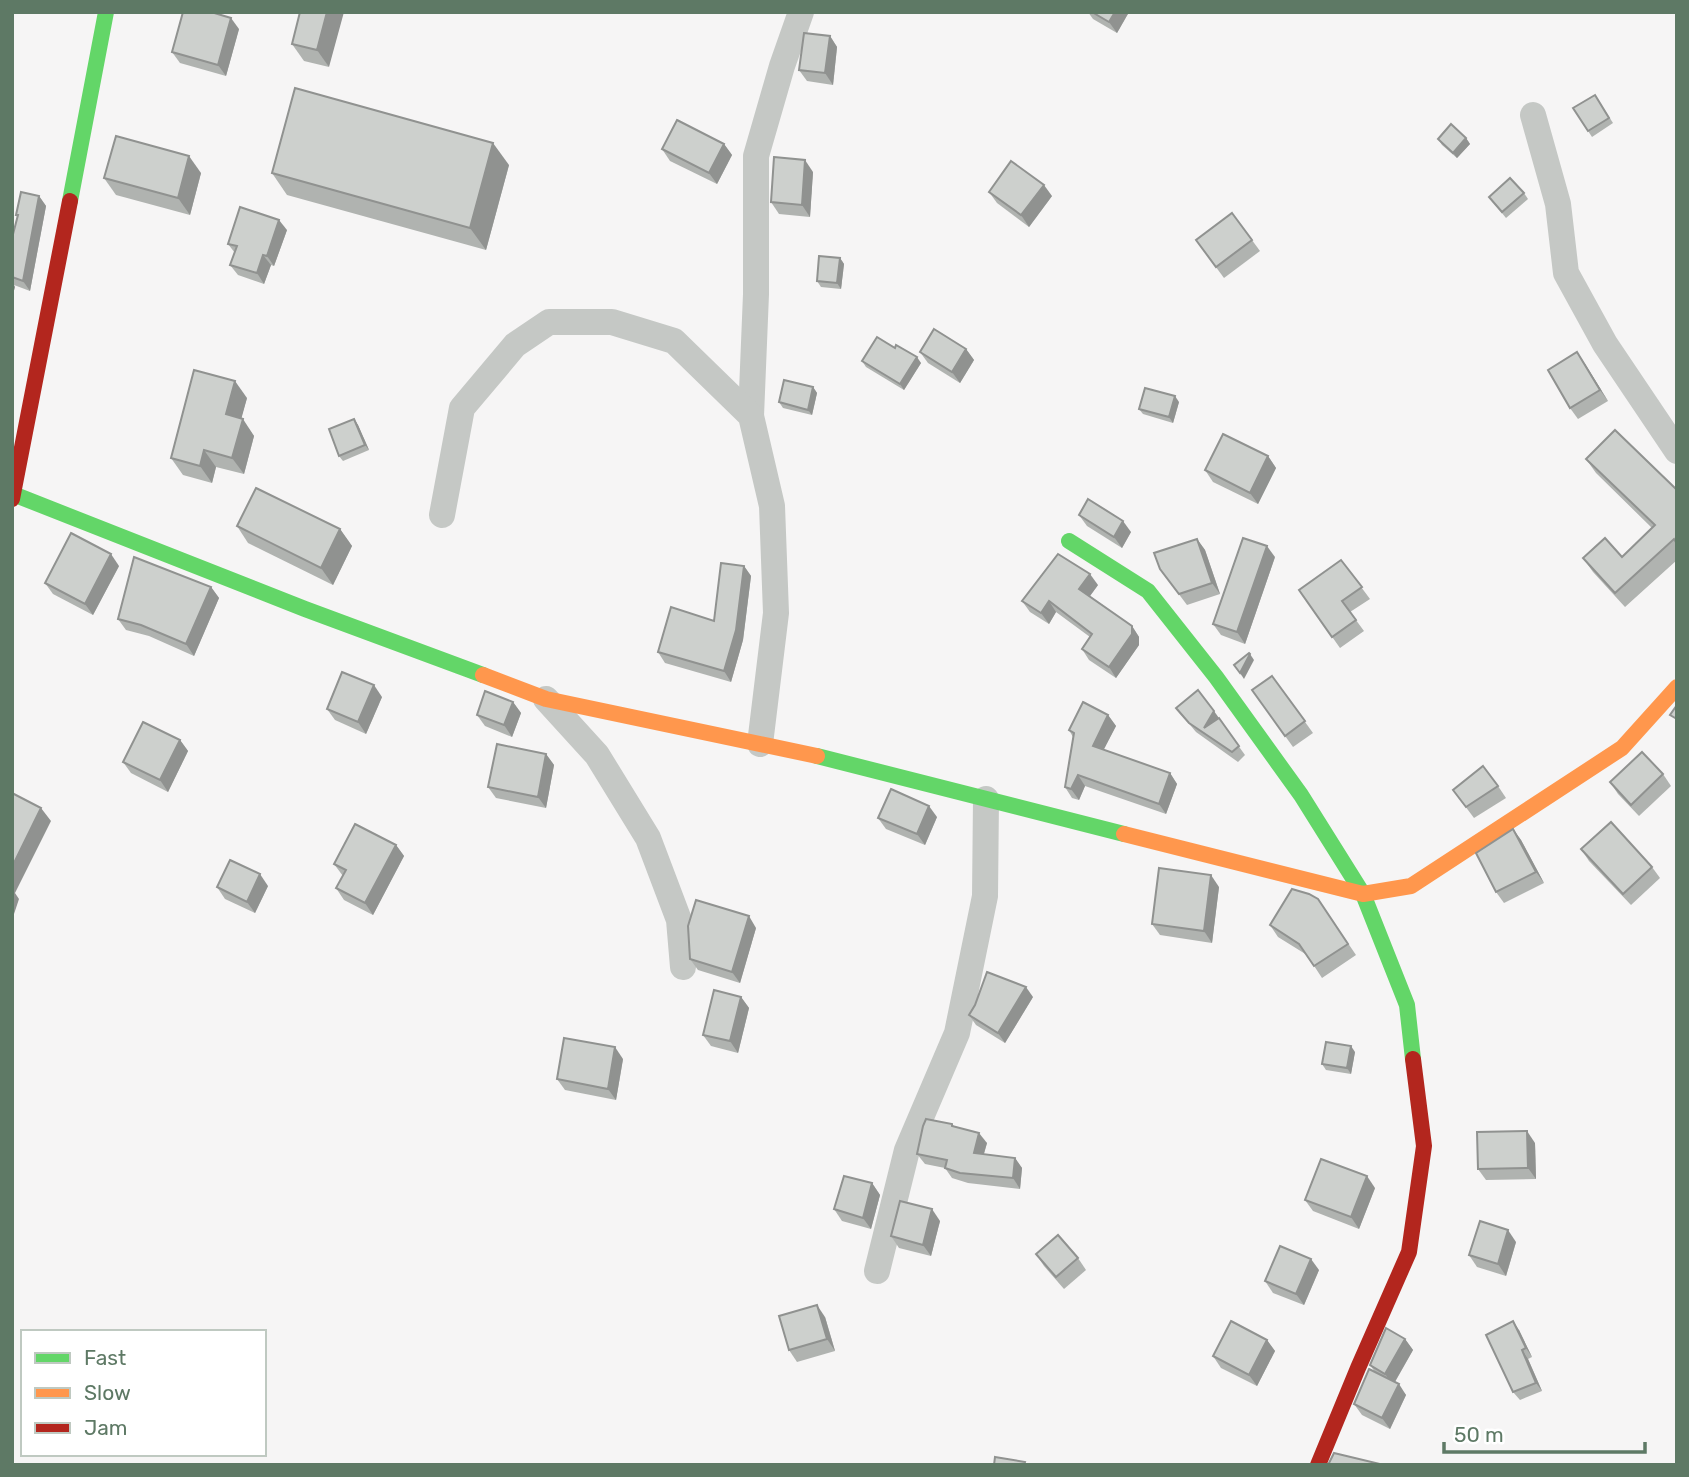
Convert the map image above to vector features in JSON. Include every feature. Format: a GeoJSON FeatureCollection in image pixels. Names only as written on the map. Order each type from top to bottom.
{"type":"FeatureCollection","features":[{"type":"Feature","properties":{"kind":"street"},"geometry":{"type":"LineString","coordinates":[[106,12],[13,497],[547,699],[813,755],[1363,894],[1411,886],[1622,748],[1677,687]]}},
{"type":"Feature","properties":{"kind":"street"},"geometry":{"type":"LineString","coordinates":[[760,744],[776,613],[772,506],[751,416],[757,294],[756,156],[782,66],[802,12]]}},
{"type":"Feature","properties":{"kind":"street"},"geometry":{"type":"LineString","coordinates":[[1533,115],[1558,204],[1566,273],[1605,344],[1677,451]]}},
{"type":"Feature","properties":{"kind":"street"},"geometry":{"type":"LineString","coordinates":[[442,515],[462,408],[515,345],[549,322],[612,322],[674,341],[751,416]]}},
{"type":"Feature","properties":{"kind":"street"},"geometry":{"type":"LineString","coordinates":[[1069,541],[1148,591],[1216,677],[1301,795],[1363,894],[1407,1005],[1424,1146],[1409,1252],[1318,1465]]}},
{"type":"Feature","properties":{"kind":"street"},"geometry":{"type":"LineString","coordinates":[[547,699],[597,755],[648,838],[679,920],[683,967]]}},
{"type":"Feature","properties":{"kind":"street"},"geometry":{"type":"LineString","coordinates":[[877,1271],[907,1150],[957,1033],[985,896],[986,799]]}},
{"type":"Feature","properties":{"kind":"building"},"geometry":{"type":"Polygon","coordinates":[[[183,12],[211,12],[231,18],[218,65],[172,52],[183,12]]]}},
{"type":"Feature","properties":{"kind":"building"},"geometry":{"type":"Polygon","coordinates":[[[300,12],[327,12],[317,50],[292,44],[300,12]]]}},
{"type":"Feature","properties":{"kind":"building"},"geometry":{"type":"Polygon","coordinates":[[[1092,12],[1115,12],[1109,22],[1092,12]]]}},
{"type":"Feature","properties":{"kind":"building"},"geometry":{"type":"Polygon","coordinates":[[[804,33],[830,36],[825,73],[799,70],[804,33]]]}},
{"type":"Feature","properties":{"kind":"building"},"geometry":{"type":"Polygon","coordinates":[[[295,88],[493,143],[470,228],[272,173],[295,88]]]}},
{"type":"Feature","properties":{"kind":"building"},"geometry":{"type":"Polygon","coordinates":[[[1595,95],[1609,118],[1588,131],[1573,108],[1595,95]]]}},
{"type":"Feature","properties":{"kind":"building"},"geometry":{"type":"Polygon","coordinates":[[[677,120],[724,144],[709,173],[662,149],[677,120]]]}},
{"type":"Feature","properties":{"kind":"building"},"geometry":{"type":"Polygon","coordinates":[[[1451,124],[1466,138],[1453,153],[1438,139],[1451,124]]]}},
{"type":"Feature","properties":{"kind":"building"},"geometry":{"type":"Polygon","coordinates":[[[116,136],[189,156],[178,198],[104,178],[116,136]]]}},
{"type":"Feature","properties":{"kind":"building"},"geometry":{"type":"Polygon","coordinates":[[[774,157],[805,160],[802,205],[771,202],[774,157]]]}},
{"type":"Feature","properties":{"kind":"building"},"geometry":{"type":"Polygon","coordinates":[[[1011,161],[1044,185],[1021,215],[989,192],[1011,161]]]}},
{"type":"Feature","properties":{"kind":"building"},"geometry":{"type":"Polygon","coordinates":[[[1510,178],[1524,193],[1502,212],[1489,197],[1510,178]]]}},
{"type":"Feature","properties":{"kind":"building"},"geometry":{"type":"Polygon","coordinates":[[[21,192],[39,196],[23,281],[12,277],[12,238],[21,192]]]}},
{"type":"Feature","properties":{"kind":"building"},"geometry":{"type":"Polygon","coordinates":[[[240,207],[279,220],[267,256],[263,255],[257,273],[230,265],[237,246],[228,244],[240,207]]]}},
{"type":"Feature","properties":{"kind":"building"},"geometry":{"type":"Polygon","coordinates":[[[1232,213],[1252,240],[1216,267],[1196,240],[1232,213]]]}},
{"type":"Feature","properties":{"kind":"building"},"geometry":{"type":"Polygon","coordinates":[[[819,256],[840,258],[837,283],[817,281],[819,256]]]}},
{"type":"Feature","properties":{"kind":"building"},"geometry":{"type":"Polygon","coordinates":[[[934,329],[966,349],[952,372],[920,352],[934,329]]]}},
{"type":"Feature","properties":{"kind":"building"},"geometry":{"type":"Polygon","coordinates":[[[877,337],[917,357],[900,384],[862,361],[877,337]]]}},
{"type":"Feature","properties":{"kind":"building"},"geometry":{"type":"Polygon","coordinates":[[[1577,352],[1600,390],[1570,408],[1548,370],[1577,352]]]}},
{"type":"Feature","properties":{"kind":"building"},"geometry":{"type":"Polygon","coordinates":[[[194,370],[235,381],[226,414],[243,419],[232,458],[204,450],[200,466],[171,458],[194,370]]]}},
{"type":"Feature","properties":{"kind":"building"},"geometry":{"type":"Polygon","coordinates":[[[784,380],[813,387],[808,410],[779,402],[784,380]]]}},
{"type":"Feature","properties":{"kind":"building"},"geometry":{"type":"Polygon","coordinates":[[[1145,388],[1175,396],[1169,417],[1139,409],[1145,388]]]}},
{"type":"Feature","properties":{"kind":"building"},"geometry":{"type":"Polygon","coordinates":[[[354,419],[365,445],[339,456],[329,429],[354,419]]]}},
{"type":"Feature","properties":{"kind":"building"},"geometry":{"type":"Polygon","coordinates":[[[1615,430],[1677,490],[1677,544],[1674,539],[1615,593],[1583,558],[1605,538],[1622,557],[1655,525],[1586,459],[1615,430]]]}},
{"type":"Feature","properties":{"kind":"building"},"geometry":{"type":"Polygon","coordinates":[[[1223,434],[1268,456],[1250,493],[1205,470],[1223,434]]]}},
{"type":"Feature","properties":{"kind":"building"},"geometry":{"type":"Polygon","coordinates":[[[256,488],[340,529],[321,568],[237,526],[256,488]]]}},
{"type":"Feature","properties":{"kind":"building"},"geometry":{"type":"Polygon","coordinates":[[[1088,499],[1123,521],[1114,537],[1079,515],[1088,499]]]}},
{"type":"Feature","properties":{"kind":"building"},"geometry":{"type":"Polygon","coordinates":[[[71,533],[111,554],[85,604],[45,583],[71,533]]]}},
{"type":"Feature","properties":{"kind":"building"},"geometry":{"type":"Polygon","coordinates":[[[1243,538],[1267,546],[1237,632],[1213,624],[1243,538]]]}},
{"type":"Feature","properties":{"kind":"building"},"geometry":{"type":"Polygon","coordinates":[[[1197,539],[1212,583],[1179,594],[1160,569],[1154,553],[1197,539]]]}},
{"type":"Feature","properties":{"kind":"building"},"geometry":{"type":"Polygon","coordinates":[[[1058,554],[1090,574],[1079,589],[1132,626],[1132,634],[1109,667],[1082,649],[1092,634],[1049,601],[1041,613],[1022,601],[1058,554]]]}},
{"type":"Feature","properties":{"kind":"building"},"geometry":{"type":"Polygon","coordinates":[[[134,557],[211,587],[186,644],[141,625],[118,619],[134,557]]]}},
{"type":"Feature","properties":{"kind":"building"},"geometry":{"type":"Polygon","coordinates":[[[1341,560],[1362,587],[1342,601],[1356,620],[1332,637],[1299,590],[1341,560]]]}},
{"type":"Feature","properties":{"kind":"building"},"geometry":{"type":"Polygon","coordinates":[[[721,563],[744,566],[736,630],[724,671],[658,652],[671,607],[714,621],[721,563]]]}},
{"type":"Feature","properties":{"kind":"building"},"geometry":{"type":"Polygon","coordinates":[[[1250,654],[1240,673],[1234,665],[1250,654]]]}},
{"type":"Feature","properties":{"kind":"building"},"geometry":{"type":"Polygon","coordinates":[[[342,672],[374,685],[358,722],[327,709],[342,672]]]}},
{"type":"Feature","properties":{"kind":"building"},"geometry":{"type":"Polygon","coordinates":[[[1272,676],[1305,721],[1285,736],[1252,690],[1272,676]]]}},
{"type":"Feature","properties":{"kind":"building"},"geometry":{"type":"Polygon","coordinates":[[[1198,690],[1214,711],[1204,728],[1219,718],[1239,746],[1232,752],[1189,723],[1176,708],[1198,690]]]}},
{"type":"Feature","properties":{"kind":"building"},"geometry":{"type":"Polygon","coordinates":[[[485,691],[513,702],[504,725],[477,715],[485,691]]]}},
{"type":"Feature","properties":{"kind":"building"},"geometry":{"type":"Polygon","coordinates":[[[1083,702],[1108,715],[1093,746],[1170,773],[1159,804],[1078,775],[1071,789],[1065,787],[1074,733],[1069,730],[1083,702]]]}},
{"type":"Feature","properties":{"kind":"building"},"geometry":{"type":"Polygon","coordinates":[[[1677,705],[1677,719],[1670,715],[1677,705]]]}},
{"type":"Feature","properties":{"kind":"building"},"geometry":{"type":"Polygon","coordinates":[[[143,722],[180,740],[160,780],[123,762],[143,722]]]}},
{"type":"Feature","properties":{"kind":"building"},"geometry":{"type":"Polygon","coordinates":[[[497,744],[546,754],[538,797],[488,787],[497,744]]]}},
{"type":"Feature","properties":{"kind":"building"},"geometry":{"type":"Polygon","coordinates":[[[1642,752],[1663,774],[1631,805],[1610,782],[1642,752]]]}},
{"type":"Feature","properties":{"kind":"building"},"geometry":{"type":"Polygon","coordinates":[[[1483,766],[1498,786],[1466,807],[1453,790],[1483,766]]]}},
{"type":"Feature","properties":{"kind":"building"},"geometry":{"type":"Polygon","coordinates":[[[891,789],[929,806],[917,834],[878,818],[891,789]]]}},
{"type":"Feature","properties":{"kind":"building"},"geometry":{"type":"Polygon","coordinates":[[[12,793],[41,808],[12,867],[12,793]]]}},
{"type":"Feature","properties":{"kind":"building"},"geometry":{"type":"Polygon","coordinates":[[[1611,822],[1652,867],[1623,894],[1581,849],[1611,822]]]}},
{"type":"Feature","properties":{"kind":"building"},"geometry":{"type":"Polygon","coordinates":[[[355,824],[396,845],[365,903],[336,888],[346,870],[334,864],[355,824]]]}},
{"type":"Feature","properties":{"kind":"building"},"geometry":{"type":"Polygon","coordinates":[[[1513,829],[1536,872],[1496,892],[1476,853],[1513,829]]]}},
{"type":"Feature","properties":{"kind":"building"},"geometry":{"type":"Polygon","coordinates":[[[230,860],[260,874],[247,902],[217,887],[230,860]]]}},
{"type":"Feature","properties":{"kind":"building"},"geometry":{"type":"Polygon","coordinates":[[[1159,868],[1211,875],[1204,931],[1152,924],[1159,868]]]}},
{"type":"Feature","properties":{"kind":"building"},"geometry":{"type":"Polygon","coordinates":[[[1292,889],[1318,899],[1348,944],[1314,966],[1299,944],[1270,925],[1292,889]]]}},
{"type":"Feature","properties":{"kind":"building"},"geometry":{"type":"Polygon","coordinates":[[[696,900],[749,916],[732,972],[690,959],[688,926],[696,900]]]}},
{"type":"Feature","properties":{"kind":"building"},"geometry":{"type":"Polygon","coordinates":[[[987,972],[1026,987],[998,1033],[969,1015],[987,972]]]}},
{"type":"Feature","properties":{"kind":"building"},"geometry":{"type":"Polygon","coordinates":[[[714,990],[741,997],[730,1041],[703,1035],[714,990]]]}},
{"type":"Feature","properties":{"kind":"building"},"geometry":{"type":"Polygon","coordinates":[[[564,1038],[615,1047],[608,1089],[557,1079],[564,1038]]]}},
{"type":"Feature","properties":{"kind":"building"},"geometry":{"type":"Polygon","coordinates":[[[1326,1042],[1351,1046],[1347,1068],[1322,1064],[1326,1042]]]}},
{"type":"Feature","properties":{"kind":"building"},"geometry":{"type":"Polygon","coordinates":[[[926,1119],[979,1133],[974,1153],[1015,1158],[1013,1178],[960,1173],[945,1168],[947,1160],[917,1154],[926,1119]]]}},
{"type":"Feature","properties":{"kind":"building"},"geometry":{"type":"Polygon","coordinates":[[[1527,1131],[1528,1168],[1478,1169],[1477,1132],[1527,1131]]]}},
{"type":"Feature","properties":{"kind":"building"},"geometry":{"type":"Polygon","coordinates":[[[1321,1159],[1367,1176],[1351,1217],[1305,1200],[1321,1159]]]}},
{"type":"Feature","properties":{"kind":"building"},"geometry":{"type":"Polygon","coordinates":[[[844,1176],[872,1183],[863,1218],[834,1209],[844,1176]]]}},
{"type":"Feature","properties":{"kind":"building"},"geometry":{"type":"Polygon","coordinates":[[[900,1201],[932,1209],[923,1245],[891,1236],[900,1201]]]}},
{"type":"Feature","properties":{"kind":"building"},"geometry":{"type":"Polygon","coordinates":[[[1480,1221],[1508,1230],[1498,1264],[1469,1255],[1480,1221]]]}},
{"type":"Feature","properties":{"kind":"building"},"geometry":{"type":"Polygon","coordinates":[[[1058,1235],[1078,1258],[1056,1277],[1036,1254],[1058,1235]]]}},
{"type":"Feature","properties":{"kind":"building"},"geometry":{"type":"Polygon","coordinates":[[[1280,1246],[1311,1259],[1296,1294],[1265,1281],[1280,1246]]]}},
{"type":"Feature","properties":{"kind":"building"},"geometry":{"type":"Polygon","coordinates":[[[817,1305],[827,1339],[789,1350],[779,1316],[817,1305]]]}},
{"type":"Feature","properties":{"kind":"building"},"geometry":{"type":"Polygon","coordinates":[[[1231,1321],[1267,1340],[1249,1375],[1213,1356],[1231,1321]]]}},
{"type":"Feature","properties":{"kind":"building"},"geometry":{"type":"Polygon","coordinates":[[[1513,1321],[1526,1348],[1522,1350],[1536,1383],[1513,1392],[1486,1335],[1513,1321]]]}},
{"type":"Feature","properties":{"kind":"building"},"geometry":{"type":"Polygon","coordinates":[[[1386,1328],[1405,1339],[1385,1374],[1370,1365],[1386,1328]]]}},
{"type":"Feature","properties":{"kind":"building"},"geometry":{"type":"Polygon","coordinates":[[[1369,1369],[1399,1384],[1382,1418],[1354,1404],[1369,1369]]]}},
{"type":"Feature","properties":{"kind":"building"},"geometry":{"type":"Polygon","coordinates":[[[1334,1453],[1380,1464],[1380,1465],[1328,1465],[1334,1453]]]}},
{"type":"Feature","properties":{"kind":"building"},"geometry":{"type":"Polygon","coordinates":[[[995,1457],[1025,1462],[1024,1465],[994,1465],[995,1457]]]}},
{"type":"Feature","properties":{"kind":"traffic: fast"},"geometry":{"type":"LineString","coordinates":[[70,201],[106,12]]}},
{"type":"Feature","properties":{"kind":"traffic: fast"},"geometry":{"type":"LineString","coordinates":[[13,494],[305,609],[483,675]]}},
{"type":"Feature","properties":{"kind":"traffic: fast"},"geometry":{"type":"LineString","coordinates":[[1069,541],[1148,591],[1216,677],[1301,795],[1363,894],[1407,1005],[1413,1059]]}},
{"type":"Feature","properties":{"kind":"traffic: fast"},"geometry":{"type":"LineString","coordinates":[[817,756],[1124,834]]}},
{"type":"Feature","properties":{"kind":"traffic: slow"},"geometry":{"type":"LineString","coordinates":[[483,675],[546,699],[817,756]]}},
{"type":"Feature","properties":{"kind":"traffic: slow"},"geometry":{"type":"LineString","coordinates":[[1124,834],[1363,894],[1411,886],[1622,748],[1677,687]]}},
{"type":"Feature","properties":{"kind":"traffic: jam"},"geometry":{"type":"LineString","coordinates":[[12,499],[70,201]]}},
{"type":"Feature","properties":{"kind":"traffic: jam"},"geometry":{"type":"LineString","coordinates":[[1318,1465],[1409,1252],[1424,1146],[1413,1059]]}}]}
